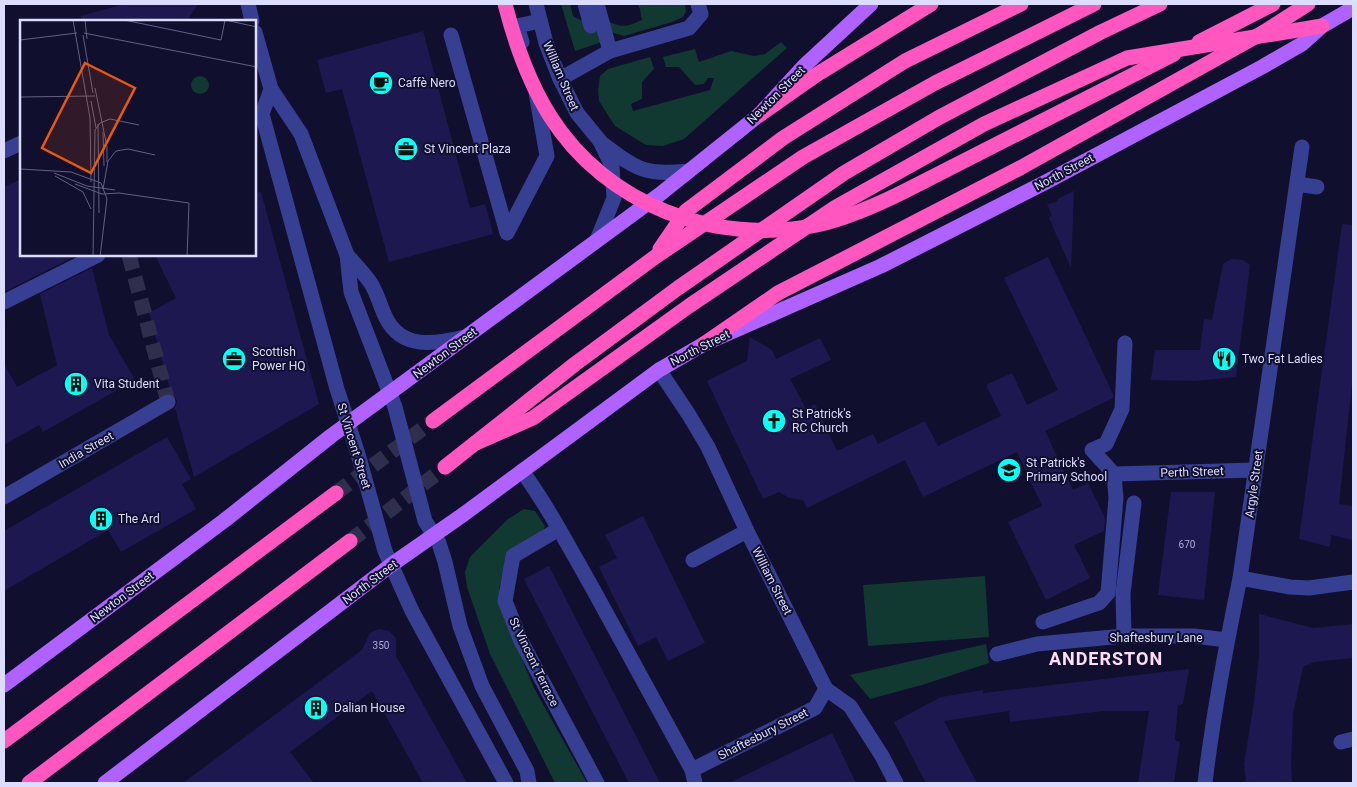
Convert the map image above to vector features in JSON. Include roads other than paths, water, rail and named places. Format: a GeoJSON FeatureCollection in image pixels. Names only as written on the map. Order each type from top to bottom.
{"type":"FeatureCollection","features":[{"type":"Feature","properties":{"kind":"highway"},"geometry":{"type":"LineString","coordinates":[[505,4],[514,37],[532,82],[550,116],[565,136],[598,171],[629,193],[662,211],[690,221],[720,227],[757,231],[786,230],[818,224],[862,211],[1273,4]]}},
{"type":"Feature","properties":{"kind":"highway"},"geometry":{"type":"LineString","coordinates":[[759,115],[862,46],[931,4]]}},
{"type":"Feature","properties":{"kind":"highway"},"geometry":{"type":"LineString","coordinates":[[655,257],[686,211],[783,138],[905,61],[1022,4]]}},
{"type":"Feature","properties":{"kind":"highway"},"geometry":{"type":"LineString","coordinates":[[434,421],[655,257],[803,157],[935,84],[1094,4]]}},
{"type":"Feature","properties":{"kind":"highway"},"geometry":{"type":"LineString","coordinates":[[445,467],[575,364],[670,294],[844,173],[938,118],[1101,32],[1160,4]]}},
{"type":"Feature","properties":{"kind":"highway"},"geometry":{"type":"LineString","coordinates":[[905,191],[1252,4]]}},
{"type":"Feature","properties":{"kind":"highway"},"geometry":{"type":"LineString","coordinates":[[704,344],[778,293],[1020,168],[1264,32],[1308,4]]}},
{"type":"Feature","properties":{"kind":"highway"},"geometry":{"type":"LineString","coordinates":[[474,444],[533,418],[689,306],[836,207],[984,124],[1126,58],[1322,26]]}},
{"type":"Feature","properties":{"kind":"highway"},"geometry":{"type":"LineString","coordinates":[[4,741],[336,493]]}},
{"type":"Feature","properties":{"kind":"highway"},"geometry":{"type":"LineString","coordinates":[[29,783],[350,540]]}},
{"type":"Feature","properties":{"kind":"main road","name":"Newton Street"},"geometry":{"type":"LineString","coordinates":[[4,684],[225,520],[348,424],[393,400],[465,337],[659,196],[759,115],[804,66],[871,4]]}},
{"type":"Feature","properties":{"kind":"main road","name":"North Street"},"geometry":{"type":"LineString","coordinates":[[105,783],[388,558],[434,534],[659,370],[704,344],[881,266],[924,245],[1262,67],[1302,44],[1322,26],[1353,8]]}},
{"type":"Feature","properties":{"kind":"street"},"geometry":{"type":"LineString","coordinates":[[248,4],[252,20]]}},
{"type":"Feature","properties":{"kind":"street","name":"William Street"},"geometry":{"type":"LineString","coordinates":[[536,4],[546,43],[560,79],[577,113],[600,141],[619,156],[645,170],[689,171]]}},
{"type":"Feature","properties":{"kind":"street"},"geometry":{"type":"LineString","coordinates":[[585,4],[591,26]]}},
{"type":"Feature","properties":{"kind":"street"},"geometry":{"type":"LineString","coordinates":[[597,4],[610,50]]}},
{"type":"Feature","properties":{"kind":"street"},"geometry":{"type":"LineString","coordinates":[[560,79],[610,50],[688,28],[701,14],[698,4]]}},
{"type":"Feature","properties":{"kind":"street"},"geometry":{"type":"LineString","coordinates":[[451,35],[507,233],[547,156],[532,69],[517,26],[540,21]]}},
{"type":"Feature","properties":{"kind":"street"},"geometry":{"type":"LineString","coordinates":[[256,40],[258,55],[272,90],[301,134],[347,255],[351,292],[393,400],[426,521],[446,562],[460,626],[482,686],[527,772],[530,783]]}},
{"type":"Feature","properties":{"kind":"street","name":"St Vincent Street"},"geometry":{"type":"LineString","coordinates":[[272,90],[262,114],[337,389],[388,558],[412,611],[506,783]]}},
{"type":"Feature","properties":{"kind":"street","name":"William Street"},"geometry":{"type":"LineString","coordinates":[[597,240],[614,198],[612,166],[600,141]]}},
{"type":"Feature","properties":{"kind":"street"},"geometry":{"type":"LineString","coordinates":[[4,151],[20,143]]}},
{"type":"Feature","properties":{"kind":"street","name":"Argyle Street"},"geometry":{"type":"LineString","coordinates":[[1205,783],[1210,736],[1240,578],[1302,147]]}},
{"type":"Feature","properties":{"kind":"street"},"geometry":{"type":"LineString","coordinates":[[1298,184],[1317,187]]}},
{"type":"Feature","properties":{"kind":"street"},"geometry":{"type":"LineString","coordinates":[[347,255],[370,283],[387,320],[395,332],[402,337],[415,342],[438,343],[465,337]]}},
{"type":"Feature","properties":{"kind":"street"},"geometry":{"type":"LineString","coordinates":[[4,302],[96,256]]}},
{"type":"Feature","properties":{"kind":"street"},"geometry":{"type":"LineString","coordinates":[[1043,622],[1099,603],[1108,593],[1116,498],[1121,474],[1092,450],[1106,444],[1122,409],[1125,343]]}},
{"type":"Feature","properties":{"kind":"street","name":"William Street"},"geometry":{"type":"LineString","coordinates":[[659,370],[708,447],[747,531],[826,689],[850,706],[882,756],[896,783]]}},
{"type":"Feature","properties":{"kind":"street","name":"India Street"},"geometry":{"type":"LineString","coordinates":[[4,497],[168,402]]}},
{"type":"Feature","properties":{"kind":"street","name":"Perth Street"},"geometry":{"type":"LineString","coordinates":[[1121,474],[1256,470]]}},
{"type":"Feature","properties":{"kind":"street"},"geometry":{"type":"LineString","coordinates":[[522,471],[543,501],[559,529],[693,777]]}},
{"type":"Feature","properties":{"kind":"street"},"geometry":{"type":"LineString","coordinates":[[1124,636],[1124,593],[1134,503]]}},
{"type":"Feature","properties":{"kind":"street","name":"St Vincent Terrace"},"geometry":{"type":"LineString","coordinates":[[559,529],[513,556],[505,601],[521,641],[597,783]]}},
{"type":"Feature","properties":{"kind":"street"},"geometry":{"type":"LineString","coordinates":[[692,560],[747,531]]}},
{"type":"Feature","properties":{"kind":"street"},"geometry":{"type":"LineString","coordinates":[[1240,578],[1290,587],[1309,588],[1353,582]]}},
{"type":"Feature","properties":{"kind":"street","name":"Shaftesbury Lane"},"geometry":{"type":"LineString","coordinates":[[997,654],[1037,644],[1124,636],[1194,636],[1227,640]]}},
{"type":"Feature","properties":{"kind":"street","name":"Shaftesbury Street"},"geometry":{"type":"LineString","coordinates":[[693,777],[815,708],[826,689]]}},
{"type":"Feature","properties":{"kind":"tunnel"},"geometry":{"type":"LineString","coordinates":[[129,256],[168,402]]}},
{"type":"Feature","properties":{"kind":"tunnel"},"geometry":{"type":"LineString","coordinates":[[336,493],[433,421]]}},
{"type":"Feature","properties":{"kind":"tunnel"},"geometry":{"type":"LineString","coordinates":[[350,541],[445,467]]}},
{"type":"Feature","properties":{"kind":"place","name":"Caffè Nero"},"geometry":{"type":"Point","coordinates":[381,83]}},
{"type":"Feature","properties":{"kind":"place","name":"St Vincent Plaza"},"geometry":{"type":"Point","coordinates":[406,149]}},
{"type":"Feature","properties":{"kind":"place","name":"Scottish Power HQ"},"geometry":{"type":"Point","coordinates":[234,359]}},
{"type":"Feature","properties":{"kind":"place","name":"Two Fat Ladies"},"geometry":{"type":"Point","coordinates":[1224,359]}},
{"type":"Feature","properties":{"kind":"place","name":"Vita Student"},"geometry":{"type":"Point","coordinates":[76,384]}},
{"type":"Feature","properties":{"kind":"place","name":"St Patrick's RC Church"},"geometry":{"type":"Point","coordinates":[774,421]}},
{"type":"Feature","properties":{"kind":"place","name":"St Patrick's Primary School"},"geometry":{"type":"Point","coordinates":[1009,470]}},
{"type":"Feature","properties":{"kind":"place","name":"The Ard"},"geometry":{"type":"Point","coordinates":[101,519]}},
{"type":"Feature","properties":{"kind":"place","name":"Dalian House"},"geometry":{"type":"Point","coordinates":[316,708]}},
{"type":"Feature","properties":{"kind":"district","name":"ANDERSTON"},"geometry":{"type":"Point","coordinates":[1106,659]}}]}
